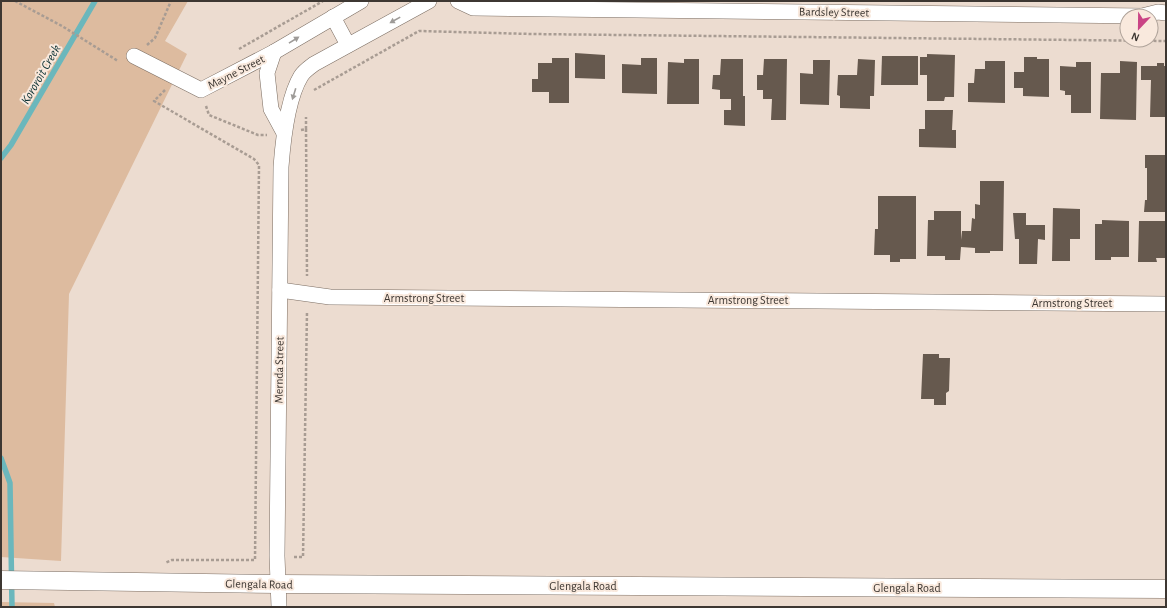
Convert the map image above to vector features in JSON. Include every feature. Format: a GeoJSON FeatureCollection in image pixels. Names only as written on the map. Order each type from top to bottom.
{"type":"FeatureCollection","features":[{"type":"Feature","properties":{"kind":"street","name":"Mayne Street"},"geometry":{"type":"LineString","coordinates":[[134,56],[201,90],[274,52],[361,1]]}},
{"type":"Feature","properties":{"kind":"street"},"geometry":{"type":"LineString","coordinates":[[284,133],[294,94],[301,75],[314,64],[429,1]]}},
{"type":"Feature","properties":{"kind":"street","name":"Bardsley Street"},"geometry":{"type":"LineString","coordinates":[[458,1],[473,8],[523,5],[1119,16]]}},
{"type":"Feature","properties":{"kind":"street"},"geometry":{"type":"LineString","coordinates":[[332,18],[348,45]]}},
{"type":"Feature","properties":{"kind":"street","name":"Mayne Street"},"geometry":{"type":"LineString","coordinates":[[274,52],[267,73],[271,108],[284,133]]}},
{"type":"Feature","properties":{"kind":"street","name":"Mernda Street"},"geometry":{"type":"LineString","coordinates":[[279,607],[280,584],[277,556],[282,167],[284,133]]}},
{"type":"Feature","properties":{"kind":"street","name":"Armstrong Street"},"geometry":{"type":"LineString","coordinates":[[280,297],[1166,304]]}},
{"type":"Feature","properties":{"kind":"street","name":"Glengala Road"},"geometry":{"type":"LineString","coordinates":[[1,580],[280,584],[1166,589]]}},
{"type":"Feature","properties":{"kind":"path"},"geometry":{"type":"LineString","coordinates":[[15,1],[62,26],[101,50]]}},
{"type":"Feature","properties":{"kind":"path"},"geometry":{"type":"LineString","coordinates":[[155,38],[171,1]]}},
{"type":"Feature","properties":{"kind":"path"},"geometry":{"type":"LineString","coordinates":[[236,50],[324,1]]}},
{"type":"Feature","properties":{"kind":"path"},"geometry":{"type":"LineString","coordinates":[[307,93],[419,31],[532,34],[1166,40]]}},
{"type":"Feature","properties":{"kind":"path"},"geometry":{"type":"LineString","coordinates":[[183,81],[164,90],[154,101],[254,159],[259,165],[255,560]]}},
{"type":"Feature","properties":{"kind":"path"},"geometry":{"type":"LineString","coordinates":[[201,90],[209,115],[258,135],[284,133],[306,129]]}},
{"type":"Feature","properties":{"kind":"path"},"geometry":{"type":"LineString","coordinates":[[165,563],[172,560],[255,560],[277,556],[303,557],[307,297],[306,115]]}},
{"type":"Feature","properties":{"kind":"shaded area"},"geometry":{"type":"Polygon","coordinates":[[[1,1],[188,1],[165,41],[187,54],[69,294],[61,561],[1,557],[1,1]]]}},
{"type":"Feature","properties":{"kind":"shaded area"},"geometry":{"type":"Polygon","coordinates":[[[1,602],[54,603],[55,607],[1,607],[1,602]]]}},
{"type":"Feature","properties":{"kind":"building"},"geometry":{"type":"Polygon","coordinates":[[[575,53],[605,55],[605,79],[575,78],[575,53]]]}},
{"type":"Feature","properties":{"kind":"building"},"geometry":{"type":"Polygon","coordinates":[[[927,54],[955,55],[954,97],[945,97],[944,101],[927,101],[927,75],[920,75],[920,57],[927,57],[927,54]]]}},
{"type":"Feature","properties":{"kind":"building"},"geometry":{"type":"Polygon","coordinates":[[[882,56],[918,56],[918,85],[881,85],[882,56]]]}},
{"type":"Feature","properties":{"kind":"building"},"geometry":{"type":"Polygon","coordinates":[[[1024,57],[1049,59],[1049,97],[1023,96],[1023,88],[1014,88],[1014,72],[1024,72],[1024,57]]]}},
{"type":"Feature","properties":{"kind":"building"},"geometry":{"type":"Polygon","coordinates":[[[552,58],[569,58],[569,103],[549,103],[549,92],[532,92],[532,79],[538,79],[538,63],[552,63],[552,58]]]}},
{"type":"Feature","properties":{"kind":"building"},"geometry":{"type":"Polygon","coordinates":[[[641,58],[657,58],[657,94],[622,93],[622,64],[641,65],[641,58]]]}},
{"type":"Feature","properties":{"kind":"building"},"geometry":{"type":"Polygon","coordinates":[[[684,59],[699,59],[699,104],[667,104],[668,62],[684,63],[684,59]]]}},
{"type":"Feature","properties":{"kind":"building"},"geometry":{"type":"Polygon","coordinates":[[[721,59],[743,59],[745,126],[724,125],[724,110],[731,110],[731,99],[720,99],[720,90],[712,89],[713,75],[720,75],[721,59]]]}},
{"type":"Feature","properties":{"kind":"building"},"geometry":{"type":"Polygon","coordinates":[[[764,59],[787,59],[786,120],[771,120],[772,99],[763,99],[763,90],[757,90],[757,75],[763,75],[764,59]]]}},
{"type":"Feature","properties":{"kind":"building"},"geometry":{"type":"Polygon","coordinates":[[[858,59],[875,60],[874,96],[870,96],[870,109],[840,108],[840,96],[837,95],[838,75],[857,75],[858,59]]]}},
{"type":"Feature","properties":{"kind":"building"},"geometry":{"type":"Polygon","coordinates":[[[813,60],[830,60],[829,105],[800,104],[800,73],[813,74],[813,60]]]}},
{"type":"Feature","properties":{"kind":"building"},"geometry":{"type":"Polygon","coordinates":[[[985,61],[1005,61],[1005,103],[968,102],[968,83],[974,83],[975,69],[985,69],[985,61]]]}},
{"type":"Feature","properties":{"kind":"building"},"geometry":{"type":"Polygon","coordinates":[[[1120,61],[1137,62],[1136,120],[1100,119],[1101,73],[1120,73],[1120,61]]]}},
{"type":"Feature","properties":{"kind":"building"},"geometry":{"type":"Polygon","coordinates":[[[1076,62],[1091,62],[1091,113],[1071,113],[1071,95],[1065,95],[1065,91],[1060,90],[1060,66],[1076,67],[1076,62]]]}},
{"type":"Feature","properties":{"kind":"building"},"geometry":{"type":"Polygon","coordinates":[[[1157,63],[1164,63],[1164,66],[1166,66],[1166,117],[1150,117],[1151,80],[1141,80],[1141,66],[1157,66],[1157,63]]]}},
{"type":"Feature","properties":{"kind":"building"},"geometry":{"type":"Polygon","coordinates":[[[925,110],[953,110],[952,130],[956,130],[956,148],[919,147],[919,129],[925,129],[925,110]]]}},
{"type":"Feature","properties":{"kind":"building"},"geometry":{"type":"Polygon","coordinates":[[[1145,155],[1166,155],[1166,212],[1144,212],[1145,200],[1147,200],[1147,168],[1145,168],[1145,155]]]}},
{"type":"Feature","properties":{"kind":"building"},"geometry":{"type":"Polygon","coordinates":[[[980,181],[1004,181],[1003,251],[975,253],[975,248],[961,247],[960,260],[945,260],[945,256],[927,256],[928,220],[934,220],[934,211],[961,211],[961,240],[962,231],[971,231],[972,218],[975,219],[975,204],[980,205],[980,181]]]}},
{"type":"Feature","properties":{"kind":"building"},"geometry":{"type":"Polygon","coordinates":[[[878,196],[916,196],[916,259],[900,259],[900,262],[890,262],[890,255],[874,255],[875,229],[878,229],[878,196]]]}},
{"type":"Feature","properties":{"kind":"building"},"geometry":{"type":"Polygon","coordinates":[[[1053,208],[1080,209],[1080,239],[1070,239],[1070,261],[1052,261],[1053,208]]]}},
{"type":"Feature","properties":{"kind":"building"},"geometry":{"type":"Polygon","coordinates":[[[1013,213],[1026,213],[1026,225],[1045,225],[1045,240],[1038,239],[1037,264],[1019,264],[1019,239],[1015,239],[1013,213]]]}},
{"type":"Feature","properties":{"kind":"building"},"geometry":{"type":"Polygon","coordinates":[[[1102,220],[1129,221],[1129,257],[1111,257],[1111,260],[1095,260],[1095,224],[1102,224],[1102,220]]]}},
{"type":"Feature","properties":{"kind":"building"},"geometry":{"type":"Polygon","coordinates":[[[1139,221],[1166,221],[1166,258],[1156,258],[1157,262],[1138,262],[1139,221]]]}},
{"type":"Feature","properties":{"kind":"building"},"geometry":{"type":"Polygon","coordinates":[[[923,354],[939,354],[939,358],[950,358],[949,391],[946,393],[946,405],[934,405],[934,399],[921,399],[923,354]]]}},
{"type":"Feature","properties":{"kind":"waterway","name":"Kororoit Creek"},"geometry":{"type":"LineString","coordinates":[[1,158],[11,145],[95,1]]}},
{"type":"Feature","properties":{"kind":"waterway","name":"Kororoit Creek"},"geometry":{"type":"LineString","coordinates":[[1,458],[10,483],[12,607]]}}]}
